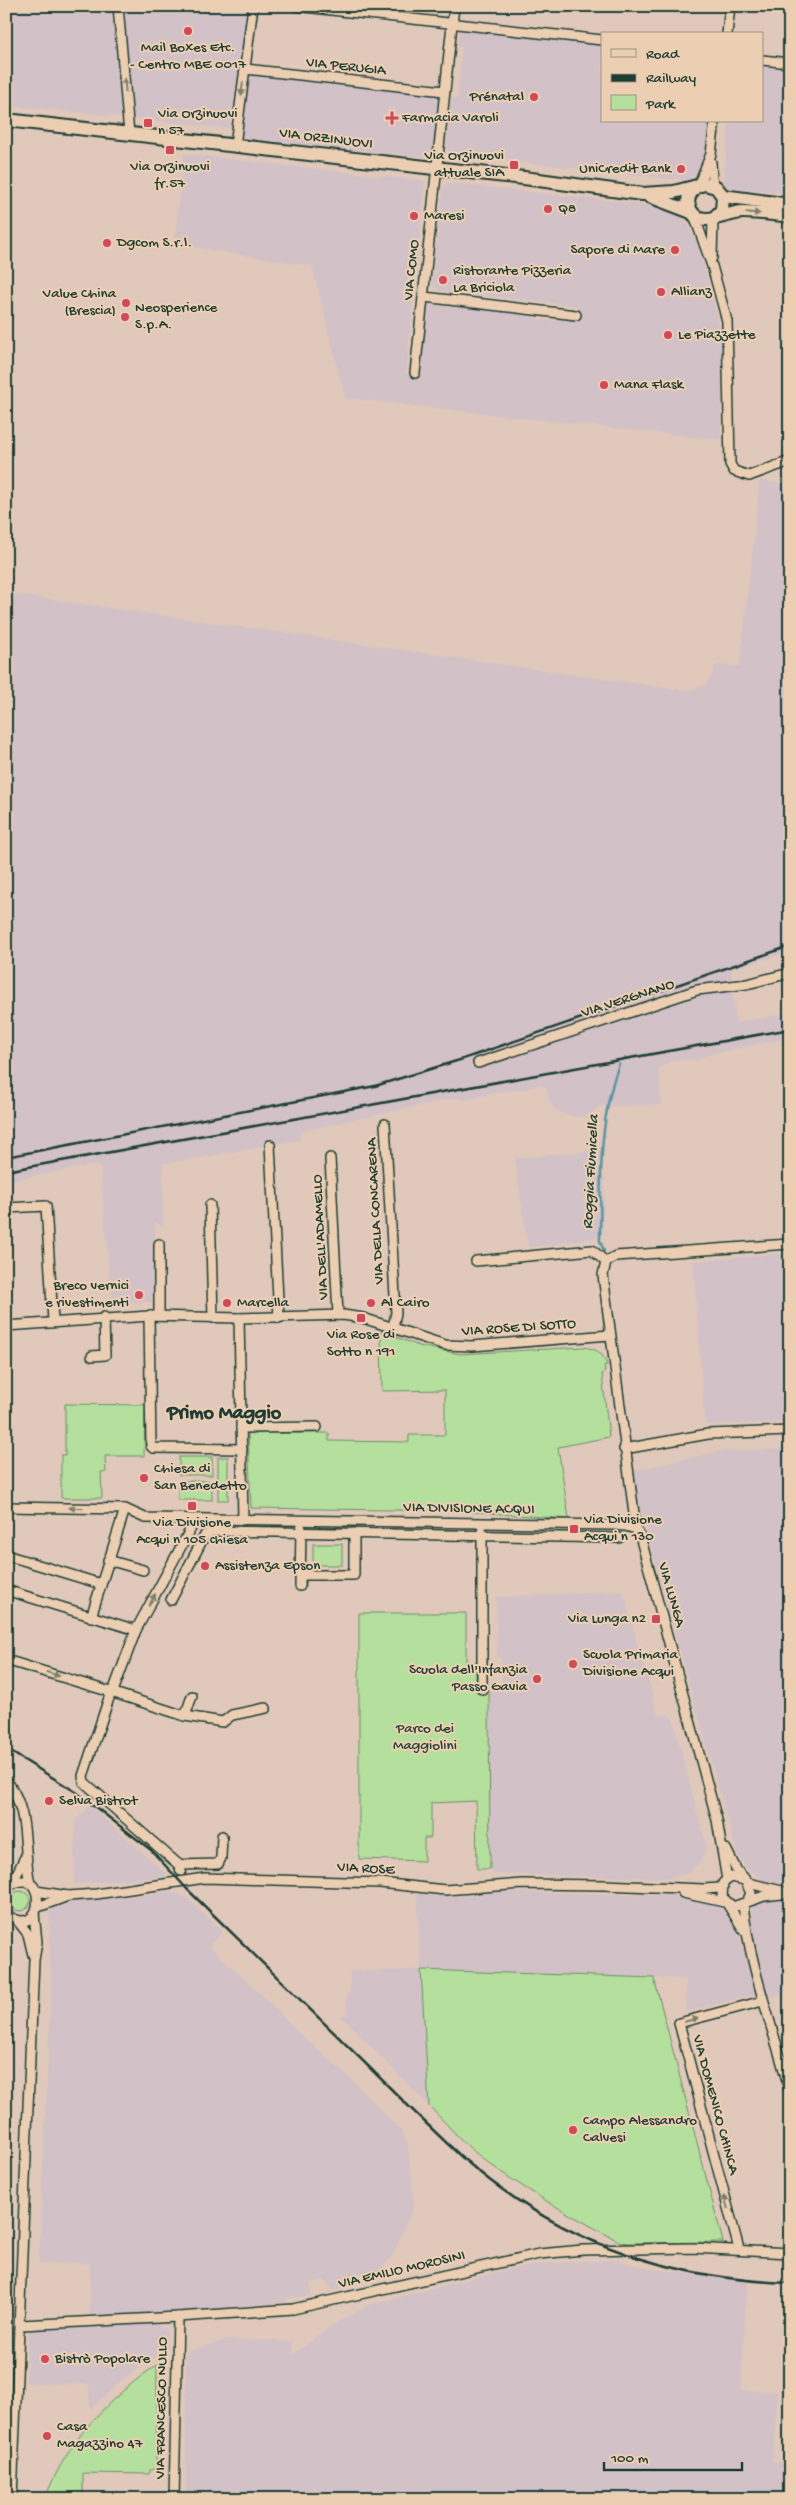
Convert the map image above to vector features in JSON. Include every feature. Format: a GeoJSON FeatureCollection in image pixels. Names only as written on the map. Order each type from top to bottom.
{"type":"FeatureCollection","features":[{"type":"Feature","properties":{"kind":"main road","name":"VIA ORZINUOVI"},"geometry":{"type":"LineString","coordinates":[[6,120],[436,168],[642,194],[704,219],[742,212],[790,216]]}},
{"type":"Feature","properties":{"kind":"main road","name":"VIA ORZINUOVI"},"geometry":{"type":"LineString","coordinates":[[642,194],[696,187],[705,184],[719,192],[790,205]]}},
{"type":"Feature","properties":{"kind":"main road"},"geometry":{"type":"LineString","coordinates":[[692,213],[688,201],[696,187]]}},
{"type":"Feature","properties":{"kind":"main road"},"geometry":{"type":"LineString","coordinates":[[715,217],[722,210],[719,192]]}},
{"type":"Feature","properties":{"kind":"street"},"geometry":{"type":"LineString","coordinates":[[118,6],[129,134]]}},
{"type":"Feature","properties":{"kind":"street"},"geometry":{"type":"LineString","coordinates":[[235,145],[253,6]]}},
{"type":"Feature","properties":{"kind":"street"},"geometry":{"type":"LineString","coordinates":[[295,6],[601,40]]}},
{"type":"Feature","properties":{"kind":"street","name":"VIA COMO"},"geometry":{"type":"LineString","coordinates":[[415,373],[454,6]]}},
{"type":"Feature","properties":{"kind":"street"},"geometry":{"type":"LineString","coordinates":[[727,32],[730,6]]}},
{"type":"Feature","properties":{"kind":"street"},"geometry":{"type":"LineString","coordinates":[[764,60],[790,63]]}},
{"type":"Feature","properties":{"kind":"street","name":"VIA PERUGIA"},"geometry":{"type":"LineString","coordinates":[[245,69],[444,92]]}},
{"type":"Feature","properties":{"kind":"street"},"geometry":{"type":"LineString","coordinates":[[715,122],[711,174],[719,192]]}},
{"type":"Feature","properties":{"kind":"street"},"geometry":{"type":"LineString","coordinates":[[696,187],[711,154]]}},
{"type":"Feature","properties":{"kind":"street"},"geometry":{"type":"LineString","coordinates":[[692,213],[712,266],[727,321],[730,464],[734,471],[749,476],[790,461]]}},
{"type":"Feature","properties":{"kind":"street"},"geometry":{"type":"LineString","coordinates":[[712,266],[715,217]]}},
{"type":"Feature","properties":{"kind":"street"},"geometry":{"type":"LineString","coordinates":[[424,297],[576,315]]}},
{"type":"Feature","properties":{"kind":"street","name":"VIA VERGNANO"},"geometry":{"type":"LineString","coordinates":[[478,1063],[697,990],[747,984],[790,973]]}},
{"type":"Feature","properties":{"kind":"street","name":"VIA DELLA CONCARENA"},"geometry":{"type":"LineString","coordinates":[[384,1124],[396,1313],[393,1327]]}},
{"type":"Feature","properties":{"kind":"street"},"geometry":{"type":"LineString","coordinates":[[270,1145],[279,1318]]}},
{"type":"Feature","properties":{"kind":"street","name":"VIA DELL'ADAMELLO"},"geometry":{"type":"LineString","coordinates":[[330,1158],[338,1315]]}},
{"type":"Feature","properties":{"kind":"street"},"geometry":{"type":"LineString","coordinates":[[210,1205],[213,1318]]}},
{"type":"Feature","properties":{"kind":"street"},"geometry":{"type":"LineString","coordinates":[[6,1208],[46,1206],[53,1321]]}},
{"type":"Feature","properties":{"kind":"street"},"geometry":{"type":"LineString","coordinates":[[159,1244],[154,1316],[150,1446],[153,1448],[242,1449]]}},
{"type":"Feature","properties":{"kind":"street"},"geometry":{"type":"LineString","coordinates":[[476,1261],[592,1250],[606,1262],[616,1256],[790,1244]]}},
{"type":"Feature","properties":{"kind":"street","name":"VIA LUNGA"},"geometry":{"type":"LineString","coordinates":[[606,1262],[603,1275],[624,1449],[636,1530],[640,1536],[656,1592],[720,1835],[730,1860],[746,1881]]}},
{"type":"Feature","properties":{"kind":"street","name":"VIA ROSE DI SOTTO"},"geometry":{"type":"LineString","coordinates":[[6,1326],[104,1317],[279,1318],[338,1315],[363,1318],[430,1341],[459,1346],[610,1335]]}},
{"type":"Feature","properties":{"kind":"street"},"geometry":{"type":"LineString","coordinates":[[92,1356],[105,1355],[104,1317]]}},
{"type":"Feature","properties":{"kind":"street"},"geometry":{"type":"LineString","coordinates":[[239,1318],[242,1428],[240,1532]]}},
{"type":"Feature","properties":{"kind":"street"},"geometry":{"type":"LineString","coordinates":[[242,1428],[316,1427]]}},
{"type":"Feature","properties":{"kind":"street"},"geometry":{"type":"LineString","coordinates":[[624,1449],[708,1434],[790,1431]]}},
{"type":"Feature","properties":{"kind":"street","name":"VIA DIVISIONE ACQUI"},"geometry":{"type":"LineString","coordinates":[[6,1507],[125,1509],[145,1518],[625,1526],[636,1530]]}},
{"type":"Feature","properties":{"kind":"street"},"geometry":{"type":"LineString","coordinates":[[91,1617],[125,1509]]}},
{"type":"Feature","properties":{"kind":"street"},"geometry":{"type":"LineString","coordinates":[[196,1519],[136,1630],[114,1689],[111,1692],[83,1776],[86,1785],[180,1868],[218,1864],[222,1858],[222,1836]]}},
{"type":"Feature","properties":{"kind":"street"},"geometry":{"type":"LineString","coordinates":[[300,1586],[301,1521]]}},
{"type":"Feature","properties":{"kind":"street"},"geometry":{"type":"LineString","coordinates":[[482,1523],[482,1689]]}},
{"type":"Feature","properties":{"kind":"street","name":"VIA DIVISIONE ACQUI"},"geometry":{"type":"LineString","coordinates":[[171,1600],[208,1532],[619,1538]]}},
{"type":"Feature","properties":{"kind":"street"},"geometry":{"type":"LineString","coordinates":[[300,1575],[354,1575],[354,1533]]}},
{"type":"Feature","properties":{"kind":"street"},"geometry":{"type":"LineString","coordinates":[[6,1555],[101,1584]]}},
{"type":"Feature","properties":{"kind":"street"},"geometry":{"type":"LineString","coordinates":[[108,1560],[144,1570]]}},
{"type":"Feature","properties":{"kind":"street"},"geometry":{"type":"LineString","coordinates":[[169,1569],[184,1576]]}},
{"type":"Feature","properties":{"kind":"street"},"geometry":{"type":"LineString","coordinates":[[6,1590],[136,1630]]}},
{"type":"Feature","properties":{"kind":"street"},"geometry":{"type":"LineString","coordinates":[[6,1660],[185,1716],[223,1722],[232,1714],[266,1708]]}},
{"type":"Feature","properties":{"kind":"street"},"geometry":{"type":"LineString","coordinates":[[185,1716],[192,1696]]}},
{"type":"Feature","properties":{"kind":"street"},"geometry":{"type":"LineString","coordinates":[[6,1780],[20,1803],[24,1816],[24,1859],[33,1888],[39,1899],[36,1911],[37,1942],[34,1960],[21,2325],[12,2499]]}},
{"type":"Feature","properties":{"kind":"street","name":"VIA LUNGA"},"geometry":{"type":"LineString","coordinates":[[720,1835],[724,1884]]}},
{"type":"Feature","properties":{"kind":"street"},"geometry":{"type":"LineString","coordinates":[[8,1887],[24,1859]]}},
{"type":"Feature","properties":{"kind":"street"},"geometry":{"type":"LineString","coordinates":[[746,1935],[726,1903],[724,1884],[736,1877],[790,1893]]}},
{"type":"Feature","properties":{"kind":"street","name":"VIA ROSE"},"geometry":{"type":"LineString","coordinates":[[16,1920],[29,1918],[36,1911],[68,1896],[205,1878],[380,1883],[446,1890],[522,1884],[604,1884],[710,1890],[724,1884]]}},
{"type":"Feature","properties":{"kind":"street"},"geometry":{"type":"LineString","coordinates":[[746,1881],[751,1892],[745,1903],[746,1935],[763,2001],[786,2061],[790,2092]]}},
{"type":"Feature","properties":{"kind":"street","name":"VIA ROSE"},"geometry":{"type":"LineString","coordinates":[[8,1887],[18,1882],[33,1888],[68,1896]]}},
{"type":"Feature","properties":{"kind":"street","name":"VIA ROSE"},"geometry":{"type":"LineString","coordinates":[[663,1888],[726,1903]]}},
{"type":"Feature","properties":{"kind":"street"},"geometry":{"type":"LineString","coordinates":[[726,1903],[745,1903],[764,1896],[790,1893]]}},
{"type":"Feature","properties":{"kind":"street"},"geometry":{"type":"LineString","coordinates":[[6,1914],[16,1920],[28,1934],[34,1960]]}},
{"type":"Feature","properties":{"kind":"street","name":"VIA DOMENICO CHINCA"},"geometry":{"type":"LineString","coordinates":[[739,2249],[679,2023],[763,2001]]}},
{"type":"Feature","properties":{"kind":"street","name":"VIA EMILIO MOROSINI"},"geometry":{"type":"LineString","coordinates":[[21,2325],[178,2318],[311,2306],[540,2254],[610,2249],[739,2249],[790,2253]]}},
{"type":"Feature","properties":{"kind":"street","name":"VIA FRANCESCO NULLO"},"geometry":{"type":"LineString","coordinates":[[174,2499],[178,2318]]}},
{"type":"Feature","properties":{"kind":"shaded area"},"geometry":{"type":"Polygon","coordinates":[[[6,6],[114,6],[124,117],[6,105],[6,6]]]}},
{"type":"Feature","properties":{"kind":"shaded area"},"geometry":{"type":"Polygon","coordinates":[[[123,6],[249,6],[235,115],[231,114],[230,129],[133,118],[123,6]]]}},
{"type":"Feature","properties":{"kind":"shaded area"},"geometry":{"type":"Polygon","coordinates":[[[465,28],[601,44],[601,122],[709,122],[701,181],[449,154],[446,148],[451,98],[457,99],[462,47],[457,46],[459,32],[465,28]]]}},
{"type":"Feature","properties":{"kind":"shaded area"},"geometry":{"type":"Polygon","coordinates":[[[764,65],[790,68],[790,194],[723,188],[729,122],[764,122],[764,65]]]}},
{"type":"Feature","properties":{"kind":"shaded area"},"geometry":{"type":"Polygon","coordinates":[[[246,73],[440,95],[431,158],[241,138],[246,73]]]}},
{"type":"Feature","properties":{"kind":"shaded area"},"geometry":{"type":"Polygon","coordinates":[[[184,154],[425,181],[406,374],[421,376],[427,308],[430,305],[533,314],[535,319],[555,321],[560,317],[578,318],[579,306],[439,291],[434,287],[432,283],[443,188],[448,183],[657,206],[673,210],[685,220],[697,242],[722,334],[721,440],[345,398],[312,266],[174,244],[184,154]]]}},
{"type":"Feature","properties":{"kind":"shaded area"},"geometry":{"type":"Polygon","coordinates":[[[760,480],[790,486],[790,952],[731,969],[736,1023],[790,1013],[790,1038],[718,1052],[695,1060],[673,1060],[659,1068],[661,1105],[600,1106],[593,1113],[580,1117],[555,1110],[549,1099],[547,1088],[540,1084],[528,1089],[497,1092],[465,1100],[456,1098],[300,1131],[300,1140],[163,1164],[163,1227],[155,1222],[156,1302],[112,1302],[100,1164],[6,1181],[6,593],[681,690],[693,689],[707,684],[717,665],[740,666],[760,480]]]}},
{"type":"Feature","properties":{"kind":"shaded area"},"geometry":{"type":"Polygon","coordinates":[[[602,1150],[601,1175],[605,1178],[602,1237],[528,1248],[515,1158],[602,1150]]]}},
{"type":"Feature","properties":{"kind":"shaded area"},"geometry":{"type":"Polygon","coordinates":[[[790,1253],[790,1422],[705,1425],[693,1261],[790,1253]]]}},
{"type":"Feature","properties":{"kind":"shaded area"},"geometry":{"type":"Polygon","coordinates":[[[790,1449],[790,1880],[787,1881],[788,1885],[764,1881],[747,1869],[737,1854],[638,1501],[634,1471],[720,1451],[790,1449]]]}},
{"type":"Feature","properties":{"kind":"shaded area"},"geometry":{"type":"Polygon","coordinates":[[[623,1591],[658,1715],[668,1715],[673,1719],[706,1845],[701,1861],[689,1873],[673,1878],[494,1874],[490,1869],[489,1688],[502,1688],[502,1658],[497,1658],[496,1597],[623,1591]]]}},
{"type":"Feature","properties":{"kind":"shaded area"},"geometry":{"type":"Polygon","coordinates":[[[89,1805],[169,1876],[74,1884],[75,1822],[89,1805]]]}},
{"type":"Feature","properties":{"kind":"shaded area"},"geometry":{"type":"Polygon","coordinates":[[[168,1891],[183,1895],[223,1931],[209,1946],[264,1997],[299,2033],[351,2079],[401,2131],[408,2144],[414,2204],[393,2255],[375,2275],[351,2274],[353,2285],[334,2290],[324,2280],[310,2284],[311,2296],[288,2298],[287,2302],[90,2319],[90,2263],[39,2264],[51,1987],[49,1913],[53,1907],[77,1899],[142,1896],[168,1891]]]}},
{"type":"Feature","properties":{"kind":"shaded area"},"geometry":{"type":"Polygon","coordinates":[[[417,1891],[425,1895],[464,1896],[496,1892],[679,1895],[686,1899],[712,1901],[725,1908],[737,1924],[756,1994],[685,2012],[686,1979],[421,1970],[417,1891]]]}},
{"type":"Feature","properties":{"kind":"shaded area"},"geometry":{"type":"Polygon","coordinates":[[[766,1898],[790,1898],[790,1992],[767,1998],[752,1939],[750,1917],[753,1905],[766,1898]]]}},
{"type":"Feature","properties":{"kind":"shaded area"},"geometry":{"type":"Polygon","coordinates":[[[421,1970],[429,2106],[341,2016],[347,2012],[346,1996],[350,1992],[350,1971],[421,1970]]]}},
{"type":"Feature","properties":{"kind":"shaded area"},"geometry":{"type":"Polygon","coordinates":[[[616,2260],[650,2269],[747,2281],[741,2390],[778,2392],[773,2462],[790,2463],[790,2499],[186,2499],[186,2352],[226,2340],[293,2341],[293,2355],[327,2329],[368,2305],[510,2269],[552,2263],[616,2260]]]}},
{"type":"Feature","properties":{"kind":"shaded area"},"geometry":{"type":"Polygon","coordinates":[[[155,2324],[166,2329],[168,2347],[129,2374],[90,2409],[89,2384],[26,2383],[28,2333],[32,2328],[155,2324]]]}},
{"type":"Feature","properties":{"kind":"green space"},"geometry":{"type":"Polygon","coordinates":[[[381,1331],[419,1346],[460,1354],[583,1347],[595,1350],[601,1354],[607,1365],[604,1366],[605,1372],[602,1374],[609,1437],[558,1447],[569,1519],[462,1511],[251,1508],[248,1433],[329,1433],[329,1441],[409,1442],[409,1435],[445,1435],[445,1390],[382,1391],[381,1331]]]}},
{"type":"Feature","properties":{"kind":"green space"},"geometry":{"type":"Polygon","coordinates":[[[65,1404],[145,1405],[144,1456],[105,1456],[106,1472],[101,1472],[102,1498],[61,1498],[61,1455],[65,1455],[65,1404]]]}},
{"type":"Feature","properties":{"kind":"green space"},"geometry":{"type":"Polygon","coordinates":[[[179,1457],[212,1457],[212,1475],[179,1475],[179,1457]]]}},
{"type":"Feature","properties":{"kind":"green space"},"geometry":{"type":"Polygon","coordinates":[[[218,1457],[228,1457],[228,1500],[218,1500],[218,1457]]]}},
{"type":"Feature","properties":{"kind":"green space"},"geometry":{"type":"Polygon","coordinates":[[[178,1481],[212,1481],[212,1500],[178,1500],[178,1481]]]}},
{"type":"Feature","properties":{"kind":"green space"},"geometry":{"type":"Polygon","coordinates":[[[313,1544],[342,1544],[342,1565],[313,1565],[313,1544]]]}},
{"type":"Feature","properties":{"kind":"green space","name":"Parco dei Maggiolini"},"geometry":{"type":"Polygon","coordinates":[[[359,1613],[466,1613],[466,1662],[476,1662],[476,1691],[489,1691],[490,1869],[477,1869],[476,1801],[431,1803],[431,1838],[424,1838],[424,1861],[359,1859],[359,1613]]]}},
{"type":"Feature","properties":{"kind":"green space"},"geometry":{"type":"Polygon","coordinates":[[[20,1891],[27,1894],[30,1901],[27,1908],[20,1911],[13,1908],[10,1901],[13,1894],[20,1891]]]}},
{"type":"Feature","properties":{"kind":"green space","name":"Campo Alessandro Calvesi"},"geometry":{"type":"Polygon","coordinates":[[[421,1970],[654,1978],[723,2242],[620,2242],[529,2190],[471,2149],[429,2106],[421,1970]]]}},
{"type":"Feature","properties":{"kind":"green space"},"geometry":{"type":"Polygon","coordinates":[[[157,2365],[156,2469],[150,2470],[149,2474],[83,2473],[83,2499],[45,2499],[64,2459],[90,2423],[122,2392],[157,2365]]]}},
{"type":"Feature","properties":{"kind":"waterway","name":"Roggia Fiumicella"},"geometry":{"type":"LineString","coordinates":[[604,1251],[600,1241],[602,1151],[607,1107],[619,1064]]}},
{"type":"Feature","properties":{"kind":"waterway","name":"Roggia Fiumicella"},"geometry":{"type":"LineString","coordinates":[[761,1250],[790,1249]]}},
{"type":"Feature","properties":{"kind":"railway"},"geometry":{"type":"LineString","coordinates":[[6,1157],[375,1086],[463,1059],[790,946]]}},
{"type":"Feature","properties":{"kind":"railway"},"geometry":{"type":"LineString","coordinates":[[6,1171],[790,1029]]}},
{"type":"Feature","properties":{"kind":"railway"},"geometry":{"type":"LineString","coordinates":[[6,1749],[76,1792],[151,1850],[187,1889],[427,2124],[465,2160],[501,2188],[538,2213],[577,2233],[617,2250],[658,2264],[745,2280],[790,2283]]}},
{"type":"Feature","properties":{"kind":"place","name":"Mail Boxes Etc. - Centro MBE 0017"},"geometry":{"type":"Point","coordinates":[188,31]}},
{"type":"Feature","properties":{"kind":"place","name":"Prénatal"},"geometry":{"type":"Point","coordinates":[534,97]}},
{"type":"Feature","properties":{"kind":"place","name":"Farmacia Varoli"},"geometry":{"type":"Point","coordinates":[392,118]}},
{"type":"Feature","properties":{"kind":"place","name":"Via Orzinuovi n 57"},"geometry":{"type":"Point","coordinates":[148,123]}},
{"type":"Feature","properties":{"kind":"place","name":"Via Orzinuovi fr.57"},"geometry":{"type":"Point","coordinates":[170,150]}},
{"type":"Feature","properties":{"kind":"place","name":"Via Orzinuovi attuale SIA"},"geometry":{"type":"Point","coordinates":[514,165]}},
{"type":"Feature","properties":{"kind":"place","name":"UniCredit Bank"},"geometry":{"type":"Point","coordinates":[681,169]}},
{"type":"Feature","properties":{"kind":"place","name":"Q8"},"geometry":{"type":"Point","coordinates":[548,209]}},
{"type":"Feature","properties":{"kind":"place","name":"Maresi"},"geometry":{"type":"Point","coordinates":[414,216]}},
{"type":"Feature","properties":{"kind":"place","name":"Dgcom S.r.l."},"geometry":{"type":"Point","coordinates":[107,243]}},
{"type":"Feature","properties":{"kind":"place","name":"Sapore di Mare"},"geometry":{"type":"Point","coordinates":[675,250]}},
{"type":"Feature","properties":{"kind":"place","name":"Ristorante Pizzeria La Briciola"},"geometry":{"type":"Point","coordinates":[443,280]}},
{"type":"Feature","properties":{"kind":"place","name":"Allianz"},"geometry":{"type":"Point","coordinates":[661,292]}},
{"type":"Feature","properties":{"kind":"place","name":"Value China (Brescia)"},"geometry":{"type":"Point","coordinates":[126,303]}},
{"type":"Feature","properties":{"kind":"place","name":"Neosperience S.p.A."},"geometry":{"type":"Point","coordinates":[125,317]}},
{"type":"Feature","properties":{"kind":"place","name":"Le Piazzette"},"geometry":{"type":"Point","coordinates":[668,335]}},
{"type":"Feature","properties":{"kind":"place","name":"Mana Flask"},"geometry":{"type":"Point","coordinates":[604,385]}},
{"type":"Feature","properties":{"kind":"place","name":"Breco vernici e rivestimenti"},"geometry":{"type":"Point","coordinates":[139,1295]}},
{"type":"Feature","properties":{"kind":"place","name":"Marcella"},"geometry":{"type":"Point","coordinates":[227,1303]}},
{"type":"Feature","properties":{"kind":"place","name":"Al Cairo"},"geometry":{"type":"Point","coordinates":[371,1303]}},
{"type":"Feature","properties":{"kind":"place","name":"Via Rose di Sotto n 191"},"geometry":{"type":"Point","coordinates":[361,1318]}},
{"type":"Feature","properties":{"kind":"place","name":"Chiesa di San Benedetto"},"geometry":{"type":"Point","coordinates":[144,1478]}},
{"type":"Feature","properties":{"kind":"place","name":"Via Divisione Acqui n 105 chiesa"},"geometry":{"type":"Point","coordinates":[192,1506]}},
{"type":"Feature","properties":{"kind":"place","name":"Via Divisione Acqui n 130"},"geometry":{"type":"Point","coordinates":[574,1529]}},
{"type":"Feature","properties":{"kind":"place","name":"Assistenza Epson"},"geometry":{"type":"Point","coordinates":[205,1566]}},
{"type":"Feature","properties":{"kind":"place","name":"Via Lunga n2"},"geometry":{"type":"Point","coordinates":[656,1619]}},
{"type":"Feature","properties":{"kind":"place","name":"Scuola Primaria Divisione Acqui"},"geometry":{"type":"Point","coordinates":[573,1664]}},
{"type":"Feature","properties":{"kind":"place","name":"Scuola dell'Infanzia Passo Gavia"},"geometry":{"type":"Point","coordinates":[537,1679]}},
{"type":"Feature","properties":{"kind":"place","name":"Selva Bistrot"},"geometry":{"type":"Point","coordinates":[49,1801]}},
{"type":"Feature","properties":{"kind":"place","name":"Campo Alessandro Calvesi"},"geometry":{"type":"Point","coordinates":[573,2130]}},
{"type":"Feature","properties":{"kind":"place","name":"Bistrò Popolare"},"geometry":{"type":"Point","coordinates":[45,2359]}},
{"type":"Feature","properties":{"kind":"place","name":"Casa Magazzino 47"},"geometry":{"type":"Point","coordinates":[47,2436]}},
{"type":"Feature","properties":{"kind":"district","name":"Primo Maggio"},"geometry":{"type":"Point","coordinates":[224,1414]}}]}
